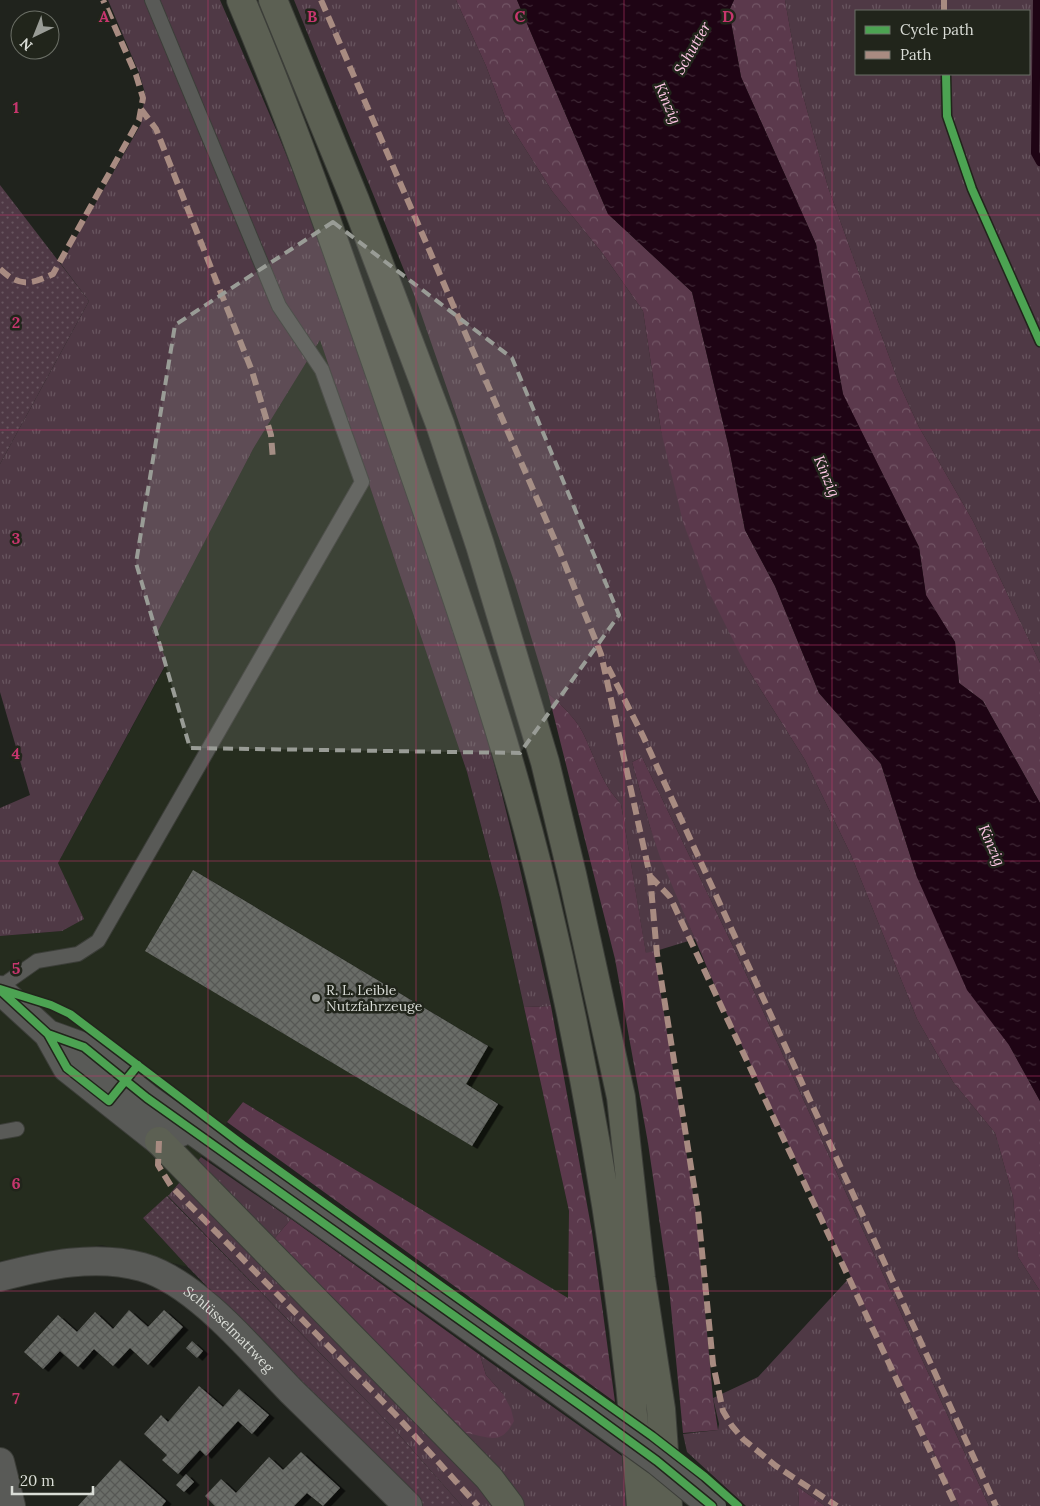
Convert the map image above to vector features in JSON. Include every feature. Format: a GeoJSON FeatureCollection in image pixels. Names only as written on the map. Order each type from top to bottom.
{"type":"FeatureCollection","features":[{"type":"Feature","properties":{"kind":"highway"},"geometry":{"type":"LineString","coordinates":[[241,0],[329,223],[448,564],[483,676],[544,892],[592,1119],[617,1286],[637,1455],[641,1506]]}},
{"type":"Feature","properties":{"kind":"highway"},"geometry":{"type":"LineString","coordinates":[[273,0],[355,200],[440,424],[480,544],[544,762],[572,874],[621,1097],[641,1278],[661,1409],[668,1506]]}},
{"type":"Feature","properties":{"kind":"highway"},"geometry":{"type":"LineString","coordinates":[[160,1140],[489,1478],[510,1506]]}},
{"type":"Feature","properties":{"kind":"street"},"geometry":{"type":"LineString","coordinates":[[0,989],[48,1034],[68,1068],[160,1140],[190,1128]]}},
{"type":"Feature","properties":{"kind":"street"},"geometry":{"type":"LineString","coordinates":[[48,1034],[84,1047],[147,1098],[658,1461],[712,1506]]}},
{"type":"Feature","properties":{"kind":"street","name":"Schlüsselmattweg"},"geometry":{"type":"LineString","coordinates":[[0,1277],[37,1268],[105,1260],[143,1267],[177,1283],[220,1319],[408,1506]]}},
{"type":"Feature","properties":{"kind":"street"},"geometry":{"type":"LineString","coordinates":[[0,1462],[11,1506]]}},
{"type":"Feature","properties":{"kind":"lane"},"geometry":{"type":"LineString","coordinates":[[0,989],[37,961],[78,954],[98,941],[362,482],[322,370],[279,306],[152,0]]}},
{"type":"Feature","properties":{"kind":"lane"},"geometry":{"type":"LineString","coordinates":[[0,1132],[17,1129]]}},
{"type":"Feature","properties":{"kind":"highlighted area"},"geometry":{"type":"Polygon","coordinates":[[[333,222],[512,358],[619,615],[520,753],[190,748],[136,563],[175,325],[333,222]]]}},
{"type":"Feature","properties":{"kind":"shaded area"},"geometry":{"type":"Polygon","coordinates":[[[320,340],[467,772],[500,899],[569,1211],[569,1299],[243,1102],[168,1196],[143,1218],[188,1267],[102,1245],[0,1261],[0,936],[62,931],[83,919],[58,863],[167,663],[156,635],[253,449],[320,340]]]}},
{"type":"Feature","properties":{"kind":"green space"},"geometry":{"type":"Polygon","coordinates":[[[108,0],[220,0],[277,132],[317,233],[359,345],[418,515],[483,722],[519,864],[551,1006],[524,1007],[500,898],[467,772],[320,340],[253,449],[156,635],[167,662],[58,863],[84,919],[62,931],[0,936],[0,808],[30,795],[0,692],[0,464],[89,301],[61,264],[141,124],[145,93],[139,73],[108,0]]]}},
{"type":"Feature","properties":{"kind":"green space"},"geometry":{"type":"Polygon","coordinates":[[[294,0],[456,0],[486,66],[505,117],[552,191],[603,254],[643,311],[661,431],[747,668],[805,760],[851,855],[917,1019],[953,1082],[995,1133],[1013,1197],[1018,1257],[1040,1291],[1040,1506],[989,1506],[741,963],[642,757],[632,762],[650,827],[695,939],[646,954],[621,804],[603,778],[580,727],[548,693],[515,584],[417,302],[294,0]]]}},
{"type":"Feature","properties":{"kind":"green space"},"geometry":{"type":"Polygon","coordinates":[[[456,0],[517,0],[608,214],[692,292],[729,448],[745,530],[775,586],[819,693],[881,764],[917,877],[1040,1101],[1040,1291],[1018,1257],[1013,1197],[995,1133],[953,1082],[917,1019],[851,855],[805,760],[747,668],[708,590],[683,522],[661,431],[643,311],[603,254],[552,191],[505,117],[486,66],[456,0]]]}},
{"type":"Feature","properties":{"kind":"green space"},"geometry":{"type":"Polygon","coordinates":[[[734,0],[785,0],[800,84],[828,187],[898,381],[919,427],[973,521],[1040,663],[1040,803],[983,701],[959,683],[955,642],[926,596],[919,547],[843,395],[816,244],[741,77],[729,11],[734,0]]]}},
{"type":"Feature","properties":{"kind":"green space"},"geometry":{"type":"Polygon","coordinates":[[[785,0],[1040,0],[1040,663],[973,521],[919,427],[898,381],[828,187],[800,84],[785,0]]]}},
{"type":"Feature","properties":{"kind":"green space"},"geometry":{"type":"Polygon","coordinates":[[[0,185],[89,301],[0,464],[0,185]]]}},
{"type":"Feature","properties":{"kind":"green space"},"geometry":{"type":"Polygon","coordinates":[[[548,693],[580,727],[603,778],[621,804],[646,953],[654,951],[696,1212],[713,1398],[718,1430],[683,1433],[669,1287],[648,1143],[615,959],[548,693]]]}},
{"type":"Feature","properties":{"kind":"green space"},"geometry":{"type":"Polygon","coordinates":[[[642,757],[741,963],[989,1506],[959,1506],[726,1012],[660,857],[650,827],[632,762],[642,757]]]}},
{"type":"Feature","properties":{"kind":"green space"},"geometry":{"type":"Polygon","coordinates":[[[551,1006],[592,1232],[615,1402],[227,1122],[243,1102],[568,1298],[569,1211],[524,1007],[551,1006]]]}},
{"type":"Feature","properties":{"kind":"green space"},"geometry":{"type":"Polygon","coordinates":[[[201,1157],[291,1219],[274,1239],[503,1394],[486,1375],[480,1355],[622,1456],[626,1506],[462,1506],[393,1428],[168,1196],[201,1157]]]}},
{"type":"Feature","properties":{"kind":"green space"},"geometry":{"type":"Polygon","coordinates":[[[167,1196],[393,1428],[462,1506],[423,1506],[188,1267],[143,1218],[167,1196]]]}},
{"type":"Feature","properties":{"kind":"green space"},"geometry":{"type":"Polygon","coordinates":[[[291,1219],[480,1355],[486,1375],[503,1394],[511,1409],[514,1421],[509,1429],[499,1437],[494,1438],[466,1433],[274,1239],[291,1219]]]}},
{"type":"Feature","properties":{"kind":"green space"},"geometry":{"type":"Polygon","coordinates":[[[851,1276],[959,1506],[825,1506],[798,1487],[799,1506],[746,1506],[687,1452],[683,1434],[718,1430],[719,1424],[713,1398],[758,1377],[851,1276]]]}},
{"type":"Feature","properties":{"kind":"green space"},"geometry":{"type":"Polygon","coordinates":[[[798,1487],[825,1506],[799,1506],[798,1487]]]}},
{"type":"Feature","properties":{"kind":"water"},"geometry":{"type":"Polygon","coordinates":[[[517,0],[734,0],[729,11],[741,77],[816,244],[843,394],[919,547],[926,595],[955,642],[959,683],[983,701],[1040,803],[1040,1101],[1009,1045],[967,990],[917,877],[881,764],[819,693],[775,586],[745,530],[729,448],[692,292],[608,214],[517,0]]]}},
{"type":"Feature","properties":{"kind":"building","name":"R. L. Leible Nutzfahrzeuge"},"geometry":{"type":"Polygon","coordinates":[[[193,870],[488,1046],[466,1084],[498,1104],[472,1146],[145,951],[193,870]]]}},
{"type":"Feature","properties":{"kind":"building"},"geometry":{"type":"Polygon","coordinates":[[[129,1310],[148,1327],[164,1310],[183,1327],[148,1365],[130,1348],[113,1366],[94,1349],[78,1367],[60,1351],[43,1369],[24,1352],[58,1315],[77,1332],[95,1312],[113,1329],[129,1310]]]}},
{"type":"Feature","properties":{"kind":"building"},"geometry":{"type":"Polygon","coordinates":[[[192,1341],[203,1351],[197,1358],[186,1348],[192,1341]]]}},
{"type":"Feature","properties":{"kind":"building"},"geometry":{"type":"Polygon","coordinates":[[[199,1386],[223,1407],[239,1389],[269,1415],[252,1434],[238,1421],[206,1456],[200,1450],[178,1474],[162,1460],[167,1455],[144,1434],[161,1415],[168,1422],[199,1386]]]}},
{"type":"Feature","properties":{"kind":"building"},"geometry":{"type":"Polygon","coordinates":[[[301,1452],[340,1488],[323,1506],[307,1493],[294,1506],[215,1506],[205,1496],[221,1479],[236,1493],[269,1457],[283,1470],[301,1452]]]}},
{"type":"Feature","properties":{"kind":"building"},"geometry":{"type":"Polygon","coordinates":[[[120,1460],[166,1501],[162,1506],[78,1506],[120,1460]]]}},
{"type":"Feature","properties":{"kind":"building"},"geometry":{"type":"Polygon","coordinates":[[[186,1474],[194,1482],[184,1492],[176,1485],[186,1474]]]}},
{"type":"Feature","properties":{"kind":"waterway"},"geometry":{"type":"LineString","coordinates":[[1037,0],[1035,153],[1040,162]]}},
{"type":"Feature","properties":{"kind":"marked path"},"geometry":{"type":"LineString","coordinates":[[0,269],[13,279],[25,282],[31,282],[53,274],[139,120],[143,98],[136,75],[103,0]]}},
{"type":"Feature","properties":{"kind":"marked path"},"geometry":{"type":"LineString","coordinates":[[321,0],[560,552],[601,654],[650,876],[657,954],[698,1211],[713,1364],[723,1411],[743,1439],[776,1466],[837,1506]]}},
{"type":"Feature","properties":{"kind":"marked path"},"geometry":{"type":"LineString","coordinates":[[944,0],[944,10]]}},
{"type":"Feature","properties":{"kind":"marked path"},"geometry":{"type":"LineString","coordinates":[[141,109],[156,129],[252,371],[271,435],[273,460]]}},
{"type":"Feature","properties":{"kind":"marked path"},"geometry":{"type":"LineString","coordinates":[[608,667],[643,736],[996,1506]]}},
{"type":"Feature","properties":{"kind":"marked path"},"geometry":{"type":"LineString","coordinates":[[650,876],[670,897],[956,1506]]}},
{"type":"Feature","properties":{"kind":"marked path"},"geometry":{"type":"LineString","coordinates":[[159,1141],[158,1165],[171,1186],[395,1414],[478,1506]]}},
{"type":"Feature","properties":{"kind":"cycle path"},"geometry":{"type":"LineString","coordinates":[[946,75],[947,116],[972,189],[1040,342]]}},
{"type":"Feature","properties":{"kind":"cycle path"},"geometry":{"type":"LineString","coordinates":[[0,989],[51,1005],[70,1014],[243,1145],[652,1436],[705,1477],[738,1506]]}},
{"type":"Feature","properties":{"kind":"cycle path"},"geometry":{"type":"LineString","coordinates":[[2,992],[48,1034],[67,1068],[109,1101],[138,1065]]}},
{"type":"Feature","properties":{"kind":"cycle path"},"geometry":{"type":"LineString","coordinates":[[48,1034],[84,1047],[147,1098],[587,1410],[657,1461],[712,1506]]}},
{"type":"Feature","properties":{"kind":"place","name":"R. L. Leible Nutzfahrzeuge"},"geometry":{"type":"Point","coordinates":[316,998]}},
{"type":"Feature","properties":{"kind":"water label","name":"Schutter"},"geometry":{"type":"Point","coordinates":[692,48]}},
{"type":"Feature","properties":{"kind":"water label","name":"Kinzig"},"geometry":{"type":"Point","coordinates":[668,103]}},
{"type":"Feature","properties":{"kind":"water label","name":"Kinzig"},"geometry":{"type":"Point","coordinates":[827,476]}},
{"type":"Feature","properties":{"kind":"water label","name":"Kinzig"},"geometry":{"type":"Point","coordinates":[992,845]}}]}
